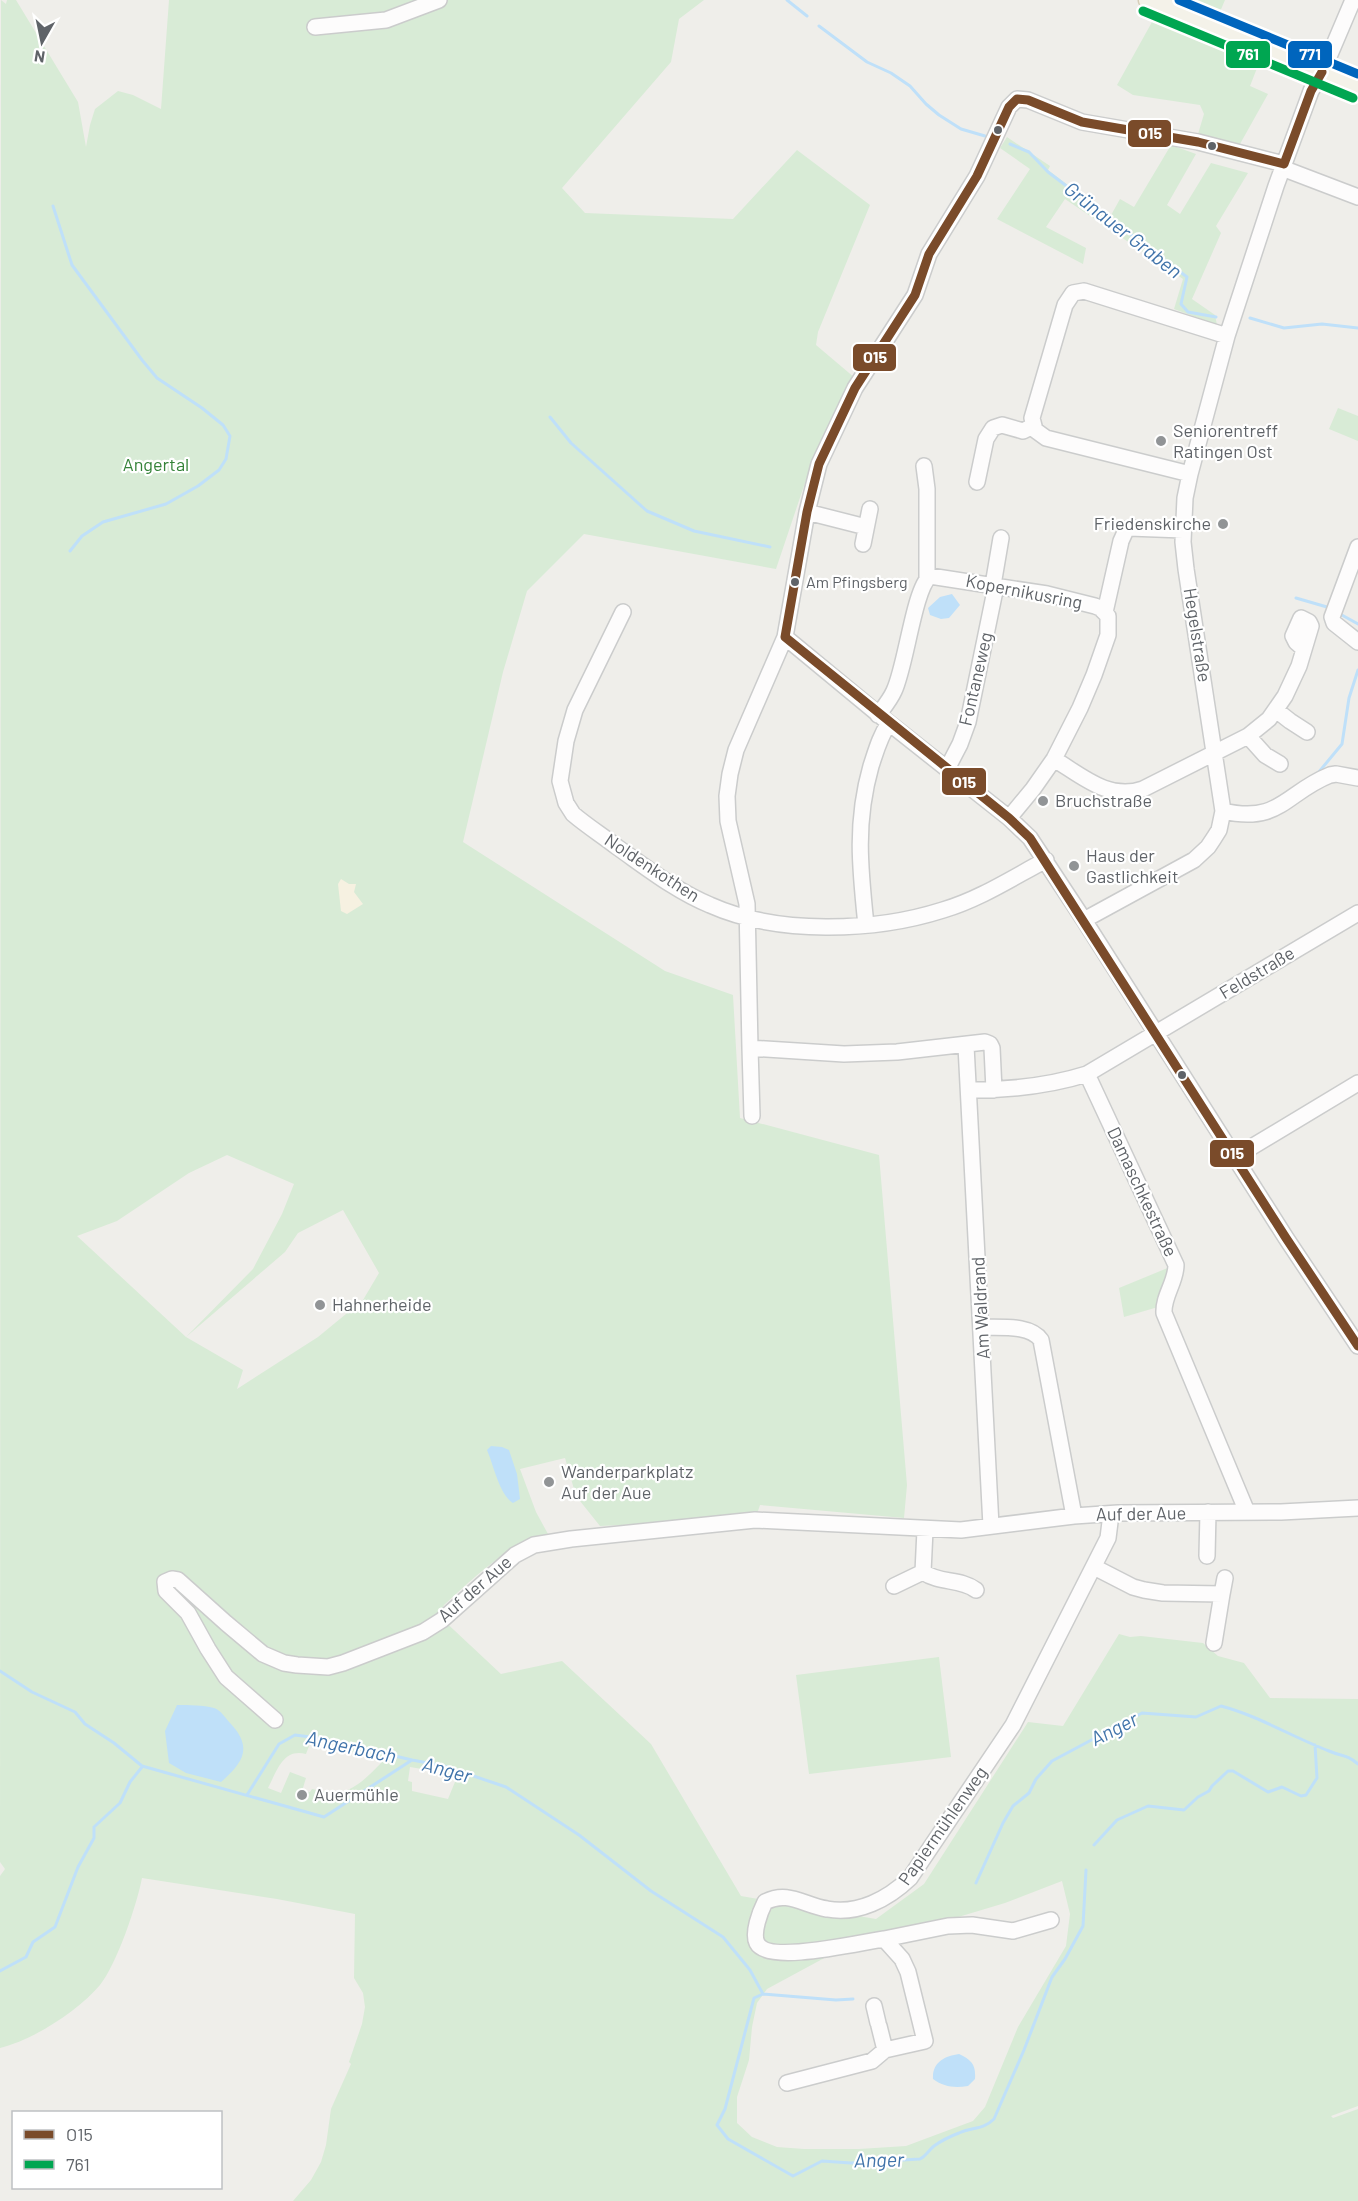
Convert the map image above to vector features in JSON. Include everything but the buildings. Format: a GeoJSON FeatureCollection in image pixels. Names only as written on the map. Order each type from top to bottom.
{"type":"FeatureCollection","features":[{"type":"Feature","properties":{"kind":"main road"},"geometry":{"type":"LineString","coordinates":[[1155,2],[1358,87]]}},
{"type":"Feature","properties":{"kind":"street"},"geometry":{"type":"LineString","coordinates":[[315,27],[386,20],[439,0]]}},
{"type":"Feature","properties":{"kind":"street","name":"Hegelstraße"},"geometry":{"type":"LineString","coordinates":[[1223,812],[1186,569],[1183,530],[1185,498],[1227,336],[1283,166],[1311,92],[1353,0]]}},
{"type":"Feature","properties":{"kind":"street"},"geometry":{"type":"LineString","coordinates":[[752,1116],[748,917],[745,891],[728,821],[727,796],[736,750],[785,637],[807,512],[819,464],[855,388],[915,295],[936,240],[977,176],[1009,107],[1017,99],[1028,100],[1082,122],[1198,142],[1283,166],[1358,197]]}},
{"type":"Feature","properties":{"kind":"street"},"geometry":{"type":"LineString","coordinates":[[1190,474],[1046,438],[1038,434],[1033,426],[1032,418],[1067,300],[1073,293],[1084,291],[1227,336]]}},
{"type":"Feature","properties":{"kind":"street"},"geometry":{"type":"LineString","coordinates":[[977,482],[986,439],[993,428],[1002,425],[1023,430],[1033,426]]}},
{"type":"Feature","properties":{"kind":"street"},"geometry":{"type":"LineString","coordinates":[[866,925],[859,858],[861,816],[884,719],[907,653],[917,602],[927,579],[927,489],[924,466]]}},
{"type":"Feature","properties":{"kind":"street"},"geometry":{"type":"LineString","coordinates":[[863,544],[870,509]]}},
{"type":"Feature","properties":{"kind":"street"},"geometry":{"type":"LineString","coordinates":[[807,512],[866,527]]}},
{"type":"Feature","properties":{"kind":"street"},"geometry":{"type":"LineString","coordinates":[[1105,612],[1121,541],[1126,530],[1183,530]]}},
{"type":"Feature","properties":{"kind":"street","name":"Fontaneweg"},"geometry":{"type":"LineString","coordinates":[[946,769],[960,744],[968,722],[1001,538]]}},
{"type":"Feature","properties":{"kind":"street"},"geometry":{"type":"LineString","coordinates":[[1358,547],[1332,617],[1334,623],[1358,642]]}},
{"type":"Feature","properties":{"kind":"street","name":"Kopernikusring"},"geometry":{"type":"LineString","coordinates":[[927,579],[936,576],[1047,594],[1095,606],[1105,612],[1109,622],[1108,635],[1094,675],[1058,752],[1033,789],[1009,818]]}},
{"type":"Feature","properties":{"kind":"street","name":"Noldenkothen"},"geometry":{"type":"LineString","coordinates":[[623,612],[570,725],[560,781],[566,803],[573,814],[680,891],[712,907],[748,917],[800,926],[866,925],[906,920],[943,910],[996,890],[1046,860]]}},
{"type":"Feature","properties":{"kind":"street"},"geometry":{"type":"LineString","coordinates":[[785,637],[1009,818],[1030,838],[1358,1346]]}},
{"type":"Feature","properties":{"kind":"street"},"geometry":{"type":"LineString","coordinates":[[1058,752],[1106,790],[1128,793],[1143,789],[1248,736],[1276,710],[1292,682],[1304,649]]}},
{"type":"Feature","properties":{"kind":"street"},"geometry":{"type":"LineString","coordinates":[[1276,710],[1307,732]]}},
{"type":"Feature","properties":{"kind":"street"},"geometry":{"type":"LineString","coordinates":[[1248,736],[1264,755],[1280,764]]}},
{"type":"Feature","properties":{"kind":"street"},"geometry":{"type":"LineString","coordinates":[[1084,920],[1201,854],[1219,830],[1223,812],[1250,816],[1265,814],[1330,775],[1358,778]]}},
{"type":"Feature","properties":{"kind":"street","name":"Feldstraße"},"geometry":{"type":"LineString","coordinates":[[969,1090],[994,1090],[1048,1084],[1087,1074],[1358,913]]}},
{"type":"Feature","properties":{"kind":"street"},"geometry":{"type":"LineString","coordinates":[[750,1048],[844,1054],[966,1046],[981,1042],[990,1044],[992,1048],[994,1090]]}},
{"type":"Feature","properties":{"kind":"street","name":"Am Waldrand"},"geometry":{"type":"LineString","coordinates":[[966,1046],[991,1526]]}},
{"type":"Feature","properties":{"kind":"street","name":"Damaschkestraße"},"geometry":{"type":"LineString","coordinates":[[1087,1074],[1176,1265],[1174,1279],[1165,1300],[1164,1313],[1247,1512]]}},
{"type":"Feature","properties":{"kind":"street"},"geometry":{"type":"LineString","coordinates":[[1235,1157],[1358,1083]]}},
{"type":"Feature","properties":{"kind":"street"},"geometry":{"type":"LineString","coordinates":[[982,1327],[1029,1330],[1042,1342],[1074,1516]]}},
{"type":"Feature","properties":{"kind":"street","name":"Auf der Aue"},"geometry":{"type":"LineString","coordinates":[[275,1720],[226,1677],[188,1613],[166,1591],[164,1584],[168,1580],[178,1580],[263,1654],[284,1663],[328,1667],[423,1632],[442,1620],[515,1555],[534,1545],[571,1539],[755,1520],[961,1530],[1074,1516],[1358,1508]]}},
{"type":"Feature","properties":{"kind":"street"},"geometry":{"type":"LineString","coordinates":[[1207,1556],[1208,1512]]}},
{"type":"Feature","properties":{"kind":"street","name":"Papiermühlenweg"},"geometry":{"type":"LineString","coordinates":[[1051,1920],[1013,1931],[972,1925],[948,1926],[804,1952],[768,1952],[755,1941],[756,1929],[765,1902],[775,1897],[786,1896],[828,1910],[847,1911],[889,1896],[910,1878],[1013,1725],[1094,1567],[1110,1532],[1111,1514]]}},
{"type":"Feature","properties":{"kind":"street"},"geometry":{"type":"LineString","coordinates":[[923,1572],[926,1530]]}},
{"type":"Feature","properties":{"kind":"street"},"geometry":{"type":"LineString","coordinates":[[1094,1567],[1133,1587],[1144,1590],[1163,1593],[1222,1594]]}},
{"type":"Feature","properties":{"kind":"street"},"geometry":{"type":"LineString","coordinates":[[894,1587],[923,1572]]}},
{"type":"Feature","properties":{"kind":"street"},"geometry":{"type":"LineString","coordinates":[[923,1572],[932,1578],[968,1584],[976,1590]]}},
{"type":"Feature","properties":{"kind":"street"},"geometry":{"type":"LineString","coordinates":[[1214,1643],[1225,1578]]}},
{"type":"Feature","properties":{"kind":"street"},"geometry":{"type":"LineString","coordinates":[[787,2083],[872,2061],[885,2050],[925,2041],[908,1972],[902,1959],[884,1939]]}},
{"type":"Feature","properties":{"kind":"street"},"geometry":{"type":"LineString","coordinates":[[874,2006],[885,2050]]}},
{"type":"Feature","properties":{"kind":"green space","name":"Angertal"},"geometry":{"type":"Polygon","coordinates":[[[1,0],[6,4],[7,0],[16,0],[78,102],[86,147],[95,109],[118,91],[133,95],[161,109],[169,0],[704,0],[679,19],[671,62],[562,188],[585,213],[733,219],[797,150],[870,205],[818,332],[816,345],[855,378],[812,462],[776,569],[584,534],[527,591],[503,672],[463,842],[665,971],[733,995],[740,1118],[879,1155],[907,1485],[904,1518],[760,1505],[757,1514],[664,1523],[600,1526],[576,1496],[565,1458],[520,1469],[536,1512],[548,1534],[518,1546],[492,1563],[444,1605],[439,1616],[501,1674],[562,1661],[651,1744],[741,1896],[876,1919],[924,1884],[1028,1722],[1063,1726],[1119,1634],[1130,1637],[1141,1636],[1203,1643],[1218,1656],[1244,1663],[1270,1698],[1358,1699],[1358,2106],[1331,2116],[1333,2118],[1358,2109],[1358,2201],[293,2201],[311,2180],[321,2162],[331,2109],[351,2064],[349,2062],[362,2024],[365,2007],[363,1993],[354,1978],[355,1914],[142,1878],[126,1933],[100,1985],[80,2005],[54,2023],[26,2038],[0,2048],[0,1876],[5,1869],[0,1862],[1,0]],[[227,1155],[189,1173],[117,1221],[77,1236],[186,1337],[253,1269],[282,1214],[294,1184],[227,1155]],[[343,1210],[298,1233],[285,1252],[186,1337],[243,1370],[237,1389],[318,1337],[363,1300],[379,1273],[343,1210]],[[312,1738],[306,1754],[292,1754],[286,1758],[268,1788],[281,1793],[290,1772],[306,1778],[302,1791],[310,1792],[312,1789],[327,1792],[326,1797],[357,1785],[382,1762],[312,1738]],[[410,1767],[408,1781],[412,1782],[412,1791],[448,1799],[457,1777],[410,1767]],[[1062,1881],[1005,1903],[828,1956],[767,1989],[757,2003],[749,2060],[737,2097],[737,2123],[752,2137],[777,2147],[859,2149],[906,2146],[973,2121],[985,2107],[1018,2027],[1066,1946],[1070,1914],[1062,1881]]]}},
{"type":"Feature","properties":{"kind":"green space"},"geometry":{"type":"Polygon","coordinates":[[[1181,0],[1225,0],[1219,14],[1181,0]]]}},
{"type":"Feature","properties":{"kind":"green space"},"geometry":{"type":"Polygon","coordinates":[[[1157,13],[1261,58],[1250,86],[1268,94],[1240,144],[1198,134],[1204,114],[1200,105],[1133,95],[1117,85],[1157,13]]]}},
{"type":"Feature","properties":{"kind":"green space"},"geometry":{"type":"Polygon","coordinates":[[[1007,137],[1050,166],[1048,170],[1110,217],[1120,199],[1134,207],[1171,145],[1196,154],[1167,205],[1180,214],[1211,163],[1248,173],[1216,226],[1221,233],[1192,299],[1215,315],[1217,325],[1174,309],[1183,279],[1065,199],[1046,227],[1086,248],[1083,264],[997,219],[1030,169],[1000,148],[1007,137]]]}},
{"type":"Feature","properties":{"kind":"green space"},"geometry":{"type":"Polygon","coordinates":[[[1338,408],[1358,416],[1358,441],[1329,429],[1338,408]]]}},
{"type":"Feature","properties":{"kind":"green space"},"geometry":{"type":"Polygon","coordinates":[[[1170,1267],[1158,1307],[1124,1317],[1119,1288],[1170,1267]]]}},
{"type":"Feature","properties":{"kind":"green space"},"geometry":{"type":"Polygon","coordinates":[[[939,1657],[951,1757],[809,1774],[796,1675],[939,1657]]]}},
{"type":"Feature","properties":{"kind":"sand"},"geometry":{"type":"Polygon","coordinates":[[[341,879],[349,884],[356,884],[354,892],[363,904],[347,914],[341,911],[338,884],[341,879]]]}},
{"type":"Feature","properties":{"kind":"water"},"geometry":{"type":"Polygon","coordinates":[[[952,594],[960,605],[949,618],[941,619],[930,615],[928,608],[940,597],[952,594]]]}},
{"type":"Feature","properties":{"kind":"water"},"geometry":{"type":"Polygon","coordinates":[[[491,1446],[509,1450],[517,1474],[520,1499],[513,1503],[504,1493],[497,1479],[487,1450],[491,1446]]]}},
{"type":"Feature","properties":{"kind":"water"},"geometry":{"type":"Polygon","coordinates":[[[177,1705],[217,1709],[238,1733],[243,1748],[240,1762],[221,1782],[186,1773],[169,1763],[165,1731],[177,1705]]]}},
{"type":"Feature","properties":{"kind":"water"},"geometry":{"type":"Polygon","coordinates":[[[959,2054],[970,2061],[975,2070],[975,2079],[968,2086],[949,2086],[933,2079],[933,2073],[940,2061],[959,2054]]]}},
{"type":"Feature","properties":{"kind":"waterway","name":"Grünauer Graben"},"geometry":{"type":"LineString","coordinates":[[787,0],[807,16]]}},
{"type":"Feature","properties":{"kind":"waterway","name":"Grünauer Graben"},"geometry":{"type":"LineString","coordinates":[[819,26],[867,62],[891,73],[910,86],[939,115],[961,129],[985,136]]}},
{"type":"Feature","properties":{"kind":"waterway","name":"Grünauer Graben"},"geometry":{"type":"LineString","coordinates":[[1010,144],[1029,152],[1048,172],[1187,277],[1181,304],[1188,312],[1216,317]]}},
{"type":"Feature","properties":{"kind":"waterway"},"geometry":{"type":"LineString","coordinates":[[53,206],[72,265],[142,360],[157,378],[202,408],[223,425],[230,436],[226,459],[219,470],[198,486],[166,504],[103,522],[82,536],[70,551]]}},
{"type":"Feature","properties":{"kind":"waterway","name":"Grünauer Graben"},"geometry":{"type":"LineString","coordinates":[[1250,318],[1284,328],[1322,324],[1358,328]]}},
{"type":"Feature","properties":{"kind":"waterway"},"geometry":{"type":"LineString","coordinates":[[550,417],[571,443],[647,511],[694,531],[770,547]]}},
{"type":"Feature","properties":{"kind":"waterway"},"geometry":{"type":"LineString","coordinates":[[1296,598],[1327,607]]}},
{"type":"Feature","properties":{"kind":"waterway"},"geometry":{"type":"LineString","coordinates":[[1340,614],[1358,624]]}},
{"type":"Feature","properties":{"kind":"waterway"},"geometry":{"type":"LineString","coordinates":[[1318,773],[1342,744],[1349,698],[1358,670]]}},
{"type":"Feature","properties":{"kind":"waterway","name":"Anger"},"geometry":{"type":"LineString","coordinates":[[0,1671],[32,1692],[75,1712],[85,1724],[114,1743],[142,1766],[324,1817],[412,1760],[444,1766],[506,1787],[579,1835],[651,1891],[723,1937],[750,1970],[763,1994]]}},
{"type":"Feature","properties":{"kind":"waterway","name":"Anger"},"geometry":{"type":"LineString","coordinates":[[976,1883],[1013,1806],[1029,1793],[1036,1779],[1052,1761],[1142,1713],[1196,1717],[1221,1706],[1262,1721],[1347,1757],[1358,1764]]}},
{"type":"Feature","properties":{"kind":"waterway","name":"Angerbach"},"geometry":{"type":"LineString","coordinates":[[247,1795],[279,1744],[295,1735],[318,1738],[412,1760]]}},
{"type":"Feature","properties":{"kind":"waterway","name":"Anger"},"geometry":{"type":"LineString","coordinates":[[1094,1845],[1117,1820],[1148,1806],[1184,1810],[1198,1797],[1209,1791],[1228,1771],[1233,1771],[1268,1792],[1282,1787],[1301,1796],[1306,1795],[1317,1778],[1315,1745]]}},
{"type":"Feature","properties":{"kind":"waterway"},"geometry":{"type":"LineString","coordinates":[[0,1971],[26,1957],[33,1942],[55,1927],[78,1867],[94,1838],[94,1827],[120,1803],[130,1782],[142,1767]]}},
{"type":"Feature","properties":{"kind":"waterway","name":"Anger"},"geometry":{"type":"LineString","coordinates":[[853,1999],[836,2000],[763,1994],[754,1998],[725,2109],[717,2125],[728,2139],[793,2176],[822,2161],[851,2163],[920,2159],[946,2139],[990,2123],[994,2119],[1024,2050],[1052,1977],[1083,1926],[1086,1870]]}},
{"type":"Feature","properties":{"kind":"transit line","name":"771"},"geometry":{"type":"LineString","coordinates":[[1179,0],[1358,74]]}},
{"type":"Feature","properties":{"kind":"transit line","name":"761"},"geometry":{"type":"LineString","coordinates":[[1143,11],[1353,98]]}},
{"type":"Feature","properties":{"kind":"transit line","name":"O15"},"geometry":{"type":"LineString","coordinates":[[1284,164],[1311,91],[1322,72]]}},
{"type":"Feature","properties":{"kind":"transit line","name":"O15"},"geometry":{"type":"LineString","coordinates":[[1017,99],[1028,100],[1082,122],[1198,142],[1284,164]]}},
{"type":"Feature","properties":{"kind":"transit line","name":"O15"},"geometry":{"type":"LineString","coordinates":[[785,637],[807,512],[819,464],[855,388],[915,295],[929,254],[977,176],[1009,107],[1017,99]]}},
{"type":"Feature","properties":{"kind":"transit line","name":"O15"},"geometry":{"type":"LineString","coordinates":[[785,637],[1009,818],[1030,838],[1286,1238],[1358,1346]]}},
{"type":"Feature","properties":{"kind":"place","name":"Seniorentreff Ratingen Ost"},"geometry":{"type":"Point","coordinates":[1161,441]}},
{"type":"Feature","properties":{"kind":"place","name":"Friedenskirche"},"geometry":{"type":"Point","coordinates":[1223,524]}},
{"type":"Feature","properties":{"kind":"place","name":"Am Pfingsberg"},"geometry":{"type":"Point","coordinates":[795,582]}},
{"type":"Feature","properties":{"kind":"place","name":"Bruchstraße"},"geometry":{"type":"Point","coordinates":[1043,801]}},
{"type":"Feature","properties":{"kind":"place","name":"Haus der Gastlichkeit"},"geometry":{"type":"Point","coordinates":[1074,866]}},
{"type":"Feature","properties":{"kind":"place","name":"Hahnerheide"},"geometry":{"type":"Point","coordinates":[320,1305]}},
{"type":"Feature","properties":{"kind":"place","name":"Wanderparkplatz Auf der Aue"},"geometry":{"type":"Point","coordinates":[549,1482]}},
{"type":"Feature","properties":{"kind":"place","name":"Auermühle"},"geometry":{"type":"Point","coordinates":[302,1795]}}]}
